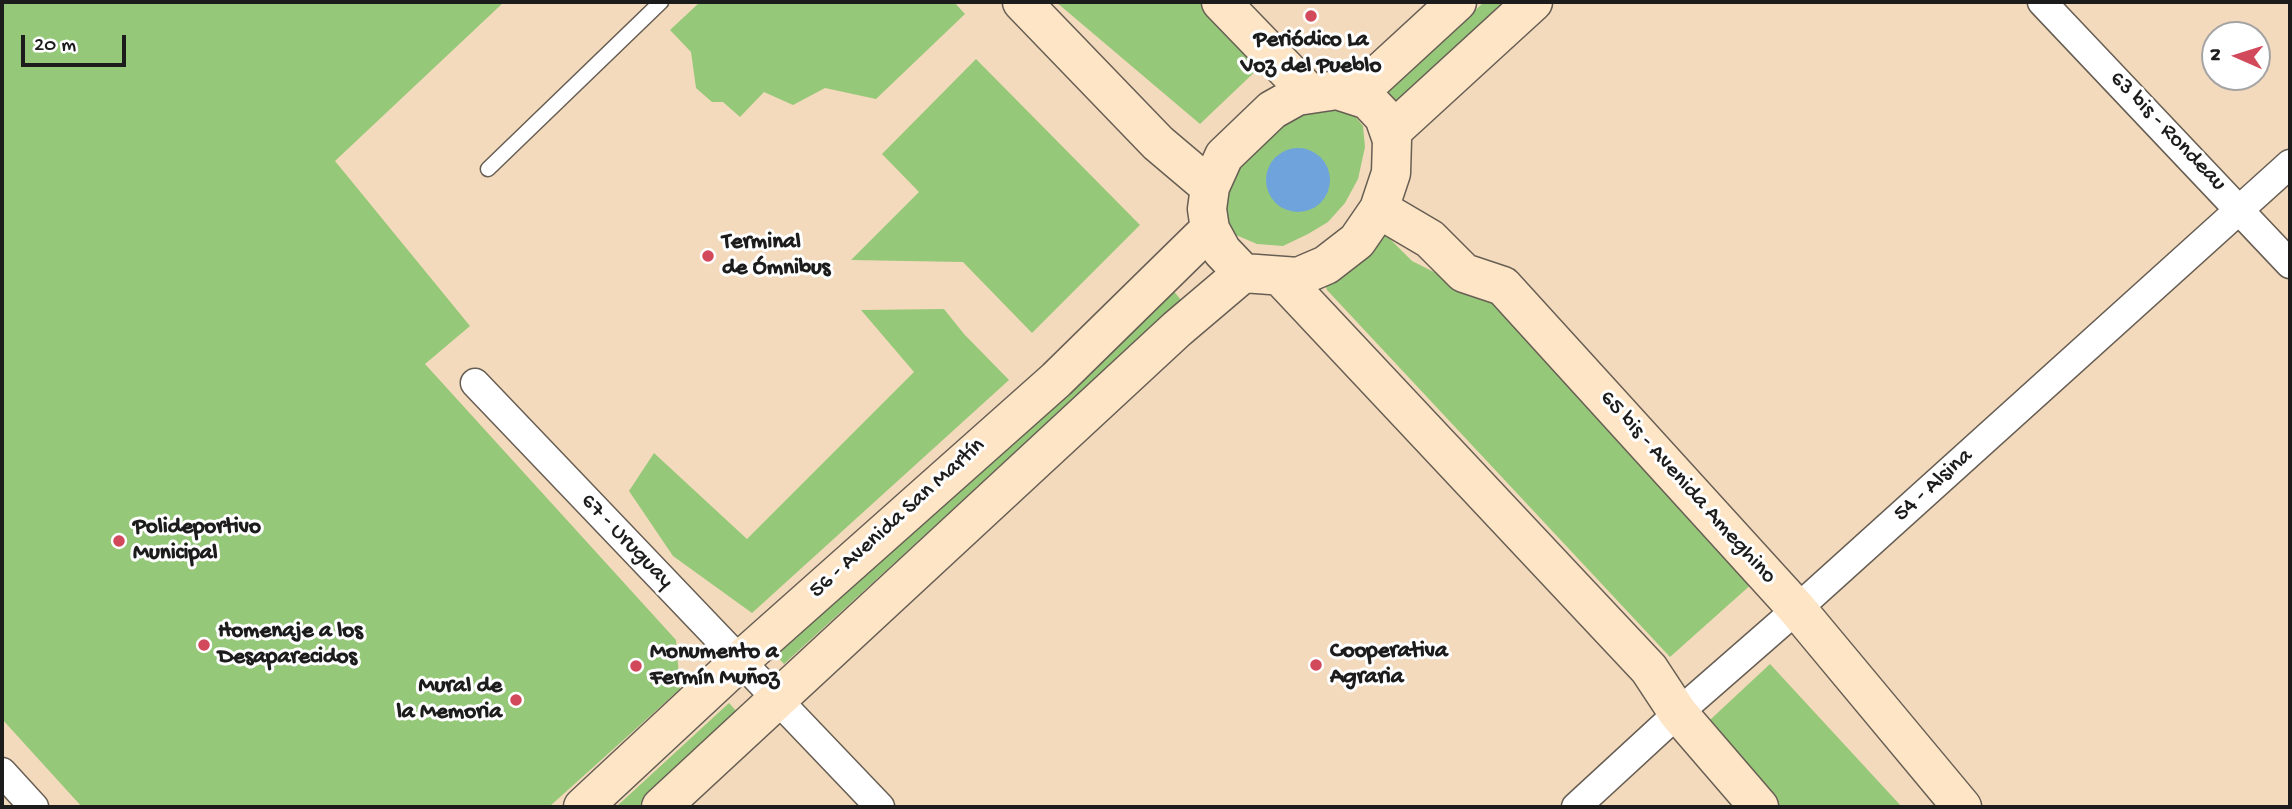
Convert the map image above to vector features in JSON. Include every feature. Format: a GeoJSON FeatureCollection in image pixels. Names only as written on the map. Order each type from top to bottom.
{"type":"FeatureCollection","features":[{"type":"Feature","properties":{"kind":"main road"},"geometry":{"type":"LineString","coordinates":[[1021,2],[1158,143],[1210,187]]}},
{"type":"Feature","properties":{"kind":"main road"},"geometry":{"type":"LineString","coordinates":[[1221,2],[1309,93]]}},
{"type":"Feature","properties":{"kind":"main road"},"geometry":{"type":"LineString","coordinates":[[1359,97],[1358,93],[1457,2]]}},
{"type":"Feature","properties":{"kind":"main road"},"geometry":{"type":"LineString","coordinates":[[1390,133],[1533,2]]}},
{"type":"Feature","properties":{"kind":"main road"},"geometry":{"type":"LineString","coordinates":[[1337,90],[1359,97],[1368,100],[1384,117],[1392,140],[1391,173],[1379,209],[1357,241],[1326,265],[1298,277],[1243,273],[1222,251],[1209,229],[1207,209],[1210,187],[1224,156],[1247,132],[1272,110],[1297,96],[1309,93],[1337,90]]}},
{"type":"Feature","properties":{"kind":"main road","name":"65 bis - Avenida Ameghino"},"geometry":{"type":"LineString","coordinates":[[1379,209],[1430,239],[1464,273],[1503,286],[1797,609],[1962,807]]}},
{"type":"Feature","properties":{"kind":"main road","name":"56 - Avenida San Martín"},"geometry":{"type":"LineString","coordinates":[[583,807],[741,660],[1056,380],[1209,229]]}},
{"type":"Feature","properties":{"kind":"main road"},"geometry":{"type":"LineString","coordinates":[[662,807],[1177,329],[1243,273]]}},
{"type":"Feature","properties":{"kind":"main road"},"geometry":{"type":"LineString","coordinates":[[1280,276],[1649,669],[1678,713],[1759,807]]}},
{"type":"Feature","properties":{"kind":"street","name":"63 bis - Rondeau"},"geometry":{"type":"LineString","coordinates":[[2042,2],[2241,209],[2290,264]]}},
{"type":"Feature","properties":{"kind":"street","name":"54 - Alsina"},"geometry":{"type":"LineString","coordinates":[[1576,807],[2290,164]]}},
{"type":"Feature","properties":{"kind":"street","name":"67 - Uruguay"},"geometry":{"type":"LineString","coordinates":[[475,383],[880,807]]}},
{"type":"Feature","properties":{"kind":"street"},"geometry":{"type":"LineString","coordinates":[[2,772],[34,807]]}},
{"type":"Feature","properties":{"kind":"lane"},"geometry":{"type":"LineString","coordinates":[[488,169],[661,2]]}},
{"type":"Feature","properties":{"kind":"green space"},"geometry":{"type":"Polygon","coordinates":[[[2,2],[504,2],[335,161],[470,326],[425,364],[676,640],[680,689],[549,807],[82,807],[2,719],[2,2]]]}},
{"type":"Feature","properties":{"kind":"green space"},"geometry":{"type":"Polygon","coordinates":[[[700,2],[954,2],[965,14],[876,99],[825,88],[793,105],[764,92],[740,117],[723,102],[712,102],[696,88],[691,52],[670,30],[700,2]]]}},
{"type":"Feature","properties":{"kind":"green space"},"geometry":{"type":"Polygon","coordinates":[[[1056,2],[1202,2],[1262,65],[1200,124],[1056,2]]]}},
{"type":"Feature","properties":{"kind":"green space"},"geometry":{"type":"Polygon","coordinates":[[[1484,2],[1505,2],[1396,102],[1387,92],[1484,2]]]}},
{"type":"Feature","properties":{"kind":"green space"},"geometry":{"type":"Polygon","coordinates":[[[976,59],[1140,225],[1032,333],[963,262],[851,260],[919,192],[882,154],[976,59]]]}},
{"type":"Feature","properties":{"kind":"green space"},"geometry":{"type":"Polygon","coordinates":[[[1337,108],[1351,111],[1363,126],[1365,147],[1358,179],[1345,203],[1328,222],[1283,246],[1257,244],[1236,235],[1228,221],[1226,199],[1233,176],[1252,149],[1273,130],[1295,117],[1317,110],[1337,108]]]}},
{"type":"Feature","properties":{"kind":"green space"},"geometry":{"type":"Polygon","coordinates":[[[1373,222],[1412,261],[1502,306],[1754,582],[1670,657],[1327,290],[1321,273],[1373,222]]]}},
{"type":"Feature","properties":{"kind":"green space"},"geometry":{"type":"Polygon","coordinates":[[[1172,289],[1181,300],[784,664],[775,654],[1172,289]]]}},
{"type":"Feature","properties":{"kind":"green space"},"geometry":{"type":"Polygon","coordinates":[[[944,309],[964,334],[1009,380],[752,613],[673,556],[629,491],[654,453],[747,539],[914,372],[861,310],[944,309]]]}},
{"type":"Feature","properties":{"kind":"green space"},"geometry":{"type":"Polygon","coordinates":[[[1770,664],[1902,807],[1767,807],[1697,732],[1770,664]]]}},
{"type":"Feature","properties":{"kind":"green space"},"geometry":{"type":"Polygon","coordinates":[[[729,703],[739,714],[638,807],[616,807],[729,703]]]}},
{"type":"Feature","properties":{"kind":"water"},"geometry":{"type":"Polygon","coordinates":[[[1298,148],[1321,157],[1330,180],[1321,203],[1298,212],[1275,203],[1266,180],[1275,157],[1298,148]]]}},
{"type":"Feature","properties":{"kind":"place","name":"Periódico La Voz del Pueblo"},"geometry":{"type":"Point","coordinates":[1311,16]}},
{"type":"Feature","properties":{"kind":"place","name":"Terminal de Ómnibus"},"geometry":{"type":"Point","coordinates":[708,256]}},
{"type":"Feature","properties":{"kind":"place","name":"Polideportivo Municipal"},"geometry":{"type":"Point","coordinates":[119,541]}},
{"type":"Feature","properties":{"kind":"place","name":"Homenaje a los Desaparecidos"},"geometry":{"type":"Point","coordinates":[204,645]}},
{"type":"Feature","properties":{"kind":"place","name":"Cooperativa Agraria"},"geometry":{"type":"Point","coordinates":[1316,665]}},
{"type":"Feature","properties":{"kind":"place","name":"Monumento a Fermín Muñoz"},"geometry":{"type":"Point","coordinates":[636,666]}},
{"type":"Feature","properties":{"kind":"place","name":"Mural de la Memoria"},"geometry":{"type":"Point","coordinates":[516,700]}}]}
